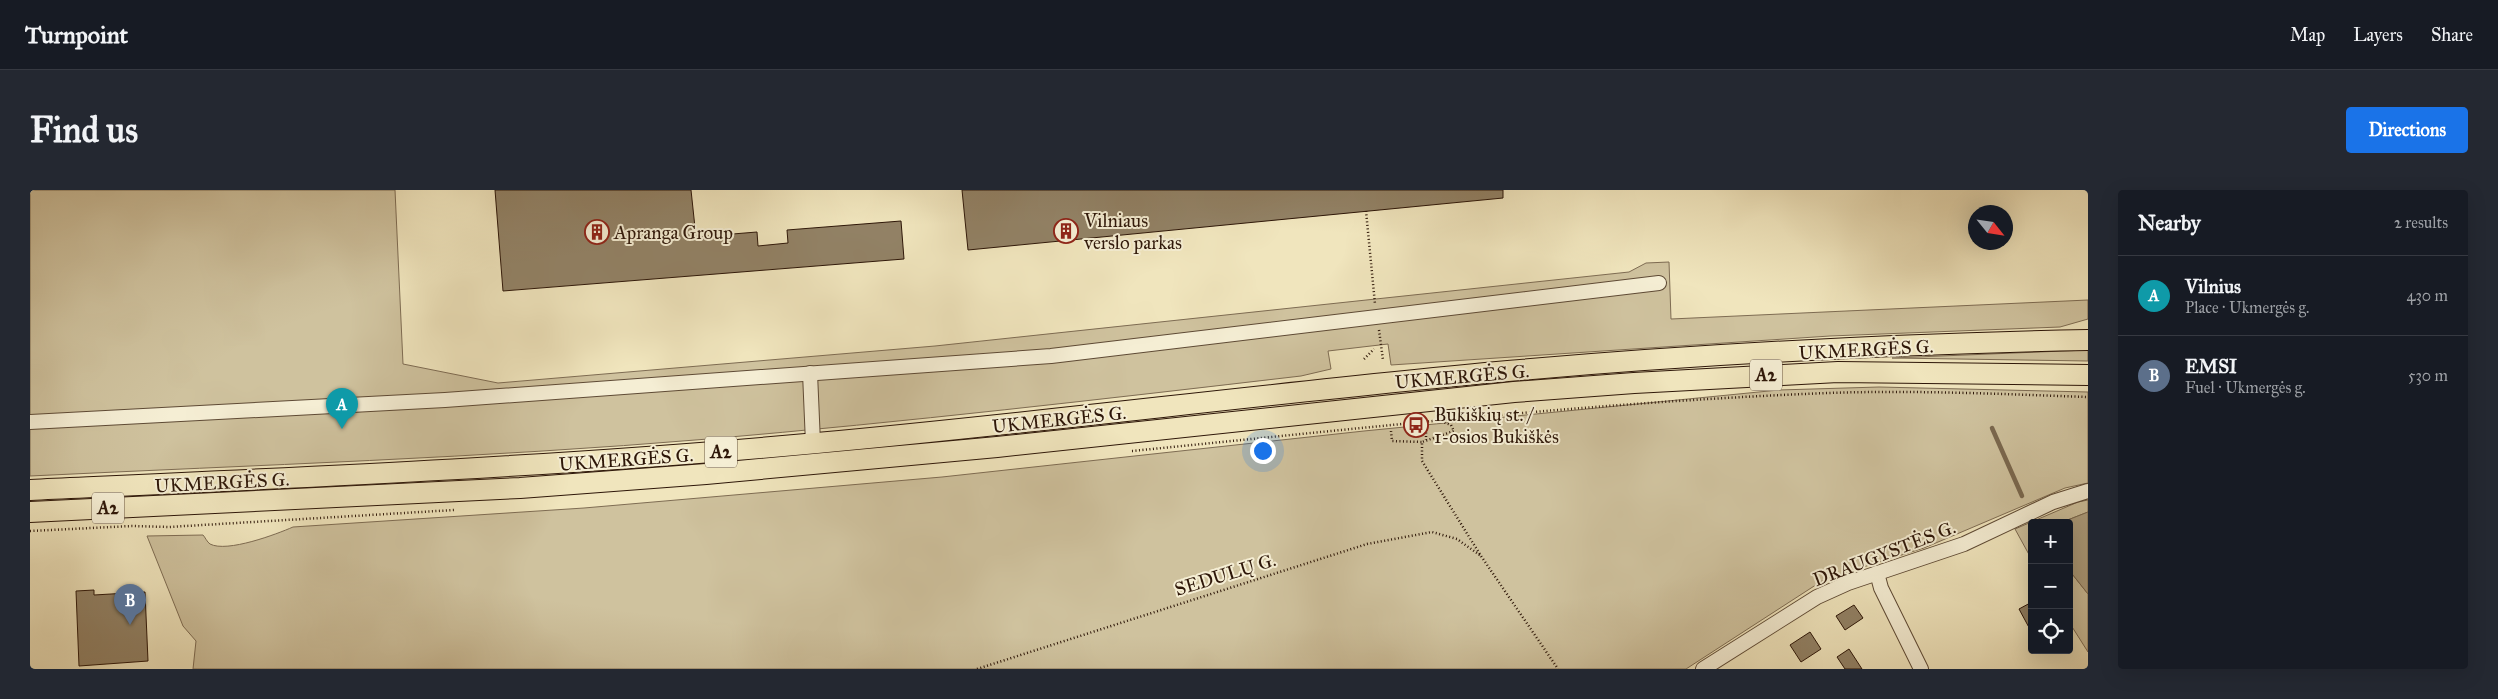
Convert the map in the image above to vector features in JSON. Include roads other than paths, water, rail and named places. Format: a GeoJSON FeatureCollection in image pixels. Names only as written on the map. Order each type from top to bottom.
{"type":"FeatureCollection","features":[{"type":"Feature","properties":{"kind":"highway","name":"UKMERGĖS G."},"geometry":{"type":"LineString","coordinates":[[30,490],[508,466],[813,444],[1446,377],[1632,360],[2088,340]]}},
{"type":"Feature","properties":{"kind":"highway","name":"UKMERGĖS G."},"geometry":{"type":"LineString","coordinates":[[30,512],[520,488],[715,474],[988,448],[1456,398],[1634,383],[1838,372],[2088,375]]}},
{"type":"Feature","properties":{"kind":"street"},"geometry":{"type":"LineString","coordinates":[[30,422],[445,400],[1051,356],[1659,283]]}},
{"type":"Feature","properties":{"kind":"street"},"geometry":{"type":"LineString","coordinates":[[810,373],[813,444]]}},
{"type":"Feature","properties":{"kind":"street","name":"DRAUGYSTĖS G."},"geometry":{"type":"LineString","coordinates":[[1703,669],[1817,597],[1848,582],[1964,544],[2054,502],[2088,491]]}},
{"type":"Feature","properties":{"kind":"street"},"geometry":{"type":"LineString","coordinates":[[1877,573],[1881,588],[1921,669]]}},
{"type":"Feature","properties":{"kind":"waterway"},"geometry":{"type":"LineString","coordinates":[[1992,428],[2022,496]]}},
{"type":"Feature","properties":{"kind":"place","name":"Vilniaus verslo parkas"},"geometry":{"type":"Point","coordinates":[1066,231]}},
{"type":"Feature","properties":{"kind":"place","name":"Apranga Group"},"geometry":{"type":"Point","coordinates":[597,232]}},
{"type":"Feature","properties":{"kind":"place","name":"Bukiškių st. / 1-osios Bukiškės"},"geometry":{"type":"Point","coordinates":[1416,425]}},
{"type":"Feature","properties":{"kind":"place","name":"Vilnius"},"geometry":{"type":"Point","coordinates":[342,429]}},
{"type":"Feature","properties":{"kind":"place","name":"EMSI"},"geometry":{"type":"Point","coordinates":[130,625]}}]}
